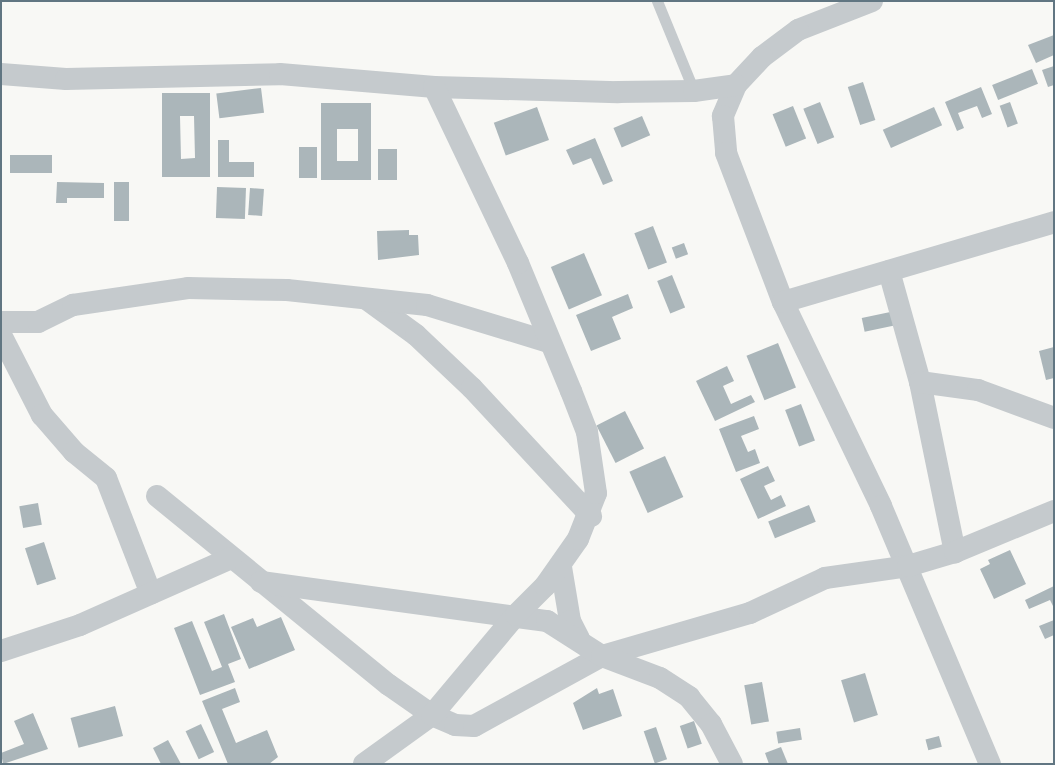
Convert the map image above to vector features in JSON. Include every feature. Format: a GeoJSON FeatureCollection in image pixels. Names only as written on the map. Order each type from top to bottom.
{"type":"FeatureCollection","features":[{"type":"Feature","properties":{"kind":"street"},"geometry":{"type":"LineString","coordinates":[[872,1],[798,30],[736,84],[723,116],[726,153],[784,302],[908,566],[990,764]]}},
{"type":"Feature","properties":{"kind":"street"},"geometry":{"type":"LineString","coordinates":[[1,74],[66,79],[280,74],[434,87],[694,91],[736,84]]}},
{"type":"Feature","properties":{"kind":"street"},"geometry":{"type":"LineString","coordinates":[[364,764],[432,715],[516,615],[561,567],[591,516],[597,474],[587,432],[518,263],[434,87]]}},
{"type":"Feature","properties":{"kind":"street"},"geometry":{"type":"LineString","coordinates":[[784,302],[1054,222]]}},
{"type":"Feature","properties":{"kind":"street"},"geometry":{"type":"LineString","coordinates":[[889,271],[920,382],[955,552]]}},
{"type":"Feature","properties":{"kind":"street"},"geometry":{"type":"LineString","coordinates":[[1,322],[38,322],[73,305],[188,288],[287,290],[451,310],[493,328],[549,342]]}},
{"type":"Feature","properties":{"kind":"street"},"geometry":{"type":"LineString","coordinates":[[367,300],[416,335],[472,388],[591,516]]}},
{"type":"Feature","properties":{"kind":"street"},"geometry":{"type":"LineString","coordinates":[[1,335],[42,415],[74,452],[106,478],[151,594]]}},
{"type":"Feature","properties":{"kind":"street"},"geometry":{"type":"LineString","coordinates":[[920,382],[978,390],[1054,418]]}},
{"type":"Feature","properties":{"kind":"street"},"geometry":{"type":"LineString","coordinates":[[157,496],[261,582],[432,715],[455,725],[474,726],[602,656],[750,613],[825,578],[908,566],[955,552],[1054,511]]}},
{"type":"Feature","properties":{"kind":"street"},"geometry":{"type":"LineString","coordinates":[[1,651],[80,625],[231,558]]}},
{"type":"Feature","properties":{"kind":"street"},"geometry":{"type":"LineString","coordinates":[[561,567],[570,621],[579,639]]}},
{"type":"Feature","properties":{"kind":"street"},"geometry":{"type":"LineString","coordinates":[[261,582],[440,609],[516,615],[547,621],[579,639],[602,656],[660,678],[690,696],[711,724],[732,764]]}},
{"type":"Feature","properties":{"kind":"lane"},"geometry":{"type":"LineString","coordinates":[[656,1],[694,91]]}},
{"type":"Feature","properties":{"kind":"building"},"geometry":{"type":"Polygon","coordinates":[[[1054,35],[1054,55],[1036,63],[1028,45],[1054,35]]]}},
{"type":"Feature","properties":{"kind":"building"},"geometry":{"type":"Polygon","coordinates":[[[1054,66],[1054,85],[1048,87],[1042,70],[1054,66]]]}},
{"type":"Feature","properties":{"kind":"building"},"geometry":{"type":"Polygon","coordinates":[[[1032,69],[1038,84],[998,100],[992,85],[1032,69]]]}},
{"type":"Feature","properties":{"kind":"building"},"geometry":{"type":"Polygon","coordinates":[[[863,82],[875,120],[860,125],[848,87],[863,82]]]}},
{"type":"Feature","properties":{"kind":"building"},"geometry":{"type":"Polygon","coordinates":[[[981,87],[992,114],[982,118],[977,106],[958,113],[964,128],[957,131],[945,102],[981,87]]]}},
{"type":"Feature","properties":{"kind":"building"},"geometry":{"type":"Polygon","coordinates":[[[261,88],[264,113],[219,118],[216,93],[261,88]]]}},
{"type":"Feature","properties":{"kind":"building"},"geometry":{"type":"Polygon","coordinates":[[[162,93],[210,93],[210,177],[162,177],[162,93]],[[180,116],[181,159],[195,158],[194,116],[180,116]]]}},
{"type":"Feature","properties":{"kind":"building"},"geometry":{"type":"Polygon","coordinates":[[[820,102],[834,137],[818,144],[803,109],[820,102]]]}},
{"type":"Feature","properties":{"kind":"building"},"geometry":{"type":"Polygon","coordinates":[[[1010,102],[1018,124],[1008,127],[1000,106],[1010,102]]]}},
{"type":"Feature","properties":{"kind":"building"},"geometry":{"type":"Polygon","coordinates":[[[321,103],[371,103],[371,180],[321,180],[321,103]],[[337,129],[337,161],[358,161],[358,129],[337,129]]]}},
{"type":"Feature","properties":{"kind":"building"},"geometry":{"type":"Polygon","coordinates":[[[793,106],[806,138],[786,147],[773,114],[793,106]]]}},
{"type":"Feature","properties":{"kind":"building"},"geometry":{"type":"Polygon","coordinates":[[[537,107],[549,140],[506,156],[494,123],[537,107]]]}},
{"type":"Feature","properties":{"kind":"building"},"geometry":{"type":"Polygon","coordinates":[[[934,107],[942,125],[891,148],[883,130],[934,107]]]}},
{"type":"Feature","properties":{"kind":"building"},"geometry":{"type":"Polygon","coordinates":[[[642,116],[650,135],[622,147],[613,128],[642,116]]]}},
{"type":"Feature","properties":{"kind":"building"},"geometry":{"type":"Polygon","coordinates":[[[595,138],[613,181],[603,185],[591,158],[573,165],[566,150],[595,138]]]}},
{"type":"Feature","properties":{"kind":"building"},"geometry":{"type":"Polygon","coordinates":[[[218,140],[229,140],[229,162],[254,162],[254,177],[218,177],[218,140]]]}},
{"type":"Feature","properties":{"kind":"building"},"geometry":{"type":"Polygon","coordinates":[[[299,147],[317,147],[317,178],[299,178],[299,147]]]}},
{"type":"Feature","properties":{"kind":"building"},"geometry":{"type":"Polygon","coordinates":[[[378,149],[397,149],[397,180],[378,180],[378,149]]]}},
{"type":"Feature","properties":{"kind":"building"},"geometry":{"type":"Polygon","coordinates":[[[10,155],[52,155],[52,173],[10,173],[10,155]]]}},
{"type":"Feature","properties":{"kind":"building"},"geometry":{"type":"Polygon","coordinates":[[[57,182],[104,183],[104,198],[67,198],[67,203],[56,203],[57,182]]]}},
{"type":"Feature","properties":{"kind":"building"},"geometry":{"type":"Polygon","coordinates":[[[114,182],[129,182],[129,221],[114,221],[114,182]]]}},
{"type":"Feature","properties":{"kind":"building"},"geometry":{"type":"Polygon","coordinates":[[[217,187],[246,188],[245,219],[216,218],[217,187]]]}},
{"type":"Feature","properties":{"kind":"building"},"geometry":{"type":"Polygon","coordinates":[[[250,188],[264,189],[262,216],[248,215],[250,188]]]}},
{"type":"Feature","properties":{"kind":"building"},"geometry":{"type":"Polygon","coordinates":[[[653,226],[667,262],[648,270],[634,233],[653,226]]]}},
{"type":"Feature","properties":{"kind":"building"},"geometry":{"type":"Polygon","coordinates":[[[409,230],[409,235],[418,235],[419,255],[378,260],[377,231],[409,230]]]}},
{"type":"Feature","properties":{"kind":"building"},"geometry":{"type":"Polygon","coordinates":[[[684,243],[688,254],[676,259],[672,247],[684,243]]]}},
{"type":"Feature","properties":{"kind":"building"},"geometry":{"type":"Polygon","coordinates":[[[584,253],[602,295],[569,309],[551,267],[584,253]]]}},
{"type":"Feature","properties":{"kind":"building"},"geometry":{"type":"Polygon","coordinates":[[[672,275],[685,307],[670,313],[657,281],[672,275]]]}},
{"type":"Feature","properties":{"kind":"building"},"geometry":{"type":"Polygon","coordinates":[[[628,294],[633,308],[612,317],[621,339],[591,351],[576,315],[628,294]]]}},
{"type":"Feature","properties":{"kind":"building"},"geometry":{"type":"Polygon","coordinates":[[[895,311],[898,325],[865,332],[862,318],[895,311]]]}},
{"type":"Feature","properties":{"kind":"building"},"geometry":{"type":"Polygon","coordinates":[[[778,343],[796,388],[764,400],[746,356],[778,343]]]}},
{"type":"Feature","properties":{"kind":"building"},"geometry":{"type":"Polygon","coordinates":[[[1054,347],[1054,378],[1046,380],[1039,351],[1054,347]]]}},
{"type":"Feature","properties":{"kind":"building"},"geometry":{"type":"Polygon","coordinates":[[[727,366],[734,381],[723,386],[731,404],[751,395],[755,402],[715,421],[696,381],[727,366]]]}},
{"type":"Feature","properties":{"kind":"building"},"geometry":{"type":"Polygon","coordinates":[[[801,404],[815,440],[799,447],[785,410],[801,404]]]}},
{"type":"Feature","properties":{"kind":"building"},"geometry":{"type":"Polygon","coordinates":[[[625,411],[644,448],[616,463],[596,426],[625,411]]]}},
{"type":"Feature","properties":{"kind":"building"},"geometry":{"type":"Polygon","coordinates":[[[754,416],[759,429],[741,436],[748,452],[755,449],[760,463],[736,472],[719,429],[754,416]]]}},
{"type":"Feature","properties":{"kind":"building"},"geometry":{"type":"Polygon","coordinates":[[[665,456],[683,497],[648,513],[629,472],[665,456]]]}},
{"type":"Feature","properties":{"kind":"building"},"geometry":{"type":"Polygon","coordinates":[[[768,466],[775,481],[764,486],[771,500],[781,495],[786,506],[758,519],[740,479],[768,466]]]}},
{"type":"Feature","properties":{"kind":"building"},"geometry":{"type":"Polygon","coordinates":[[[38,503],[42,525],[23,528],[19,506],[38,503]]]}},
{"type":"Feature","properties":{"kind":"building"},"geometry":{"type":"Polygon","coordinates":[[[809,505],[816,522],[775,538],[768,521],[809,505]]]}},
{"type":"Feature","properties":{"kind":"building"},"geometry":{"type":"Polygon","coordinates":[[[44,542],[56,579],[37,585],[25,548],[44,542]]]}},
{"type":"Feature","properties":{"kind":"building"},"geometry":{"type":"Polygon","coordinates":[[[1010,550],[1026,584],[994,599],[980,569],[990,564],[988,560],[1010,550]]]}},
{"type":"Feature","properties":{"kind":"building"},"geometry":{"type":"Polygon","coordinates":[[[1054,586],[1054,608],[1050,600],[1029,609],[1025,600],[1054,586]]]}},
{"type":"Feature","properties":{"kind":"building"},"geometry":{"type":"Polygon","coordinates":[[[224,614],[241,659],[228,664],[235,682],[200,695],[174,628],[192,621],[212,671],[222,667],[204,622],[224,614]]]}},
{"type":"Feature","properties":{"kind":"building"},"geometry":{"type":"Polygon","coordinates":[[[281,617],[295,650],[249,669],[231,627],[253,618],[257,627],[281,617]]]}},
{"type":"Feature","properties":{"kind":"building"},"geometry":{"type":"Polygon","coordinates":[[[1054,620],[1054,635],[1045,639],[1039,626],[1054,620]]]}},
{"type":"Feature","properties":{"kind":"building"},"geometry":{"type":"Polygon","coordinates":[[[865,673],[878,715],[854,722],[841,680],[865,673]]]}},
{"type":"Feature","properties":{"kind":"building"},"geometry":{"type":"Polygon","coordinates":[[[762,682],[769,721],[751,725],[744,685],[762,682]]]}},
{"type":"Feature","properties":{"kind":"building"},"geometry":{"type":"Polygon","coordinates":[[[235,688],[240,702],[222,709],[236,743],[267,730],[278,757],[269,764],[228,764],[202,701],[235,688]]]}},
{"type":"Feature","properties":{"kind":"building"},"geometry":{"type":"Polygon","coordinates":[[[597,688],[599,694],[613,689],[622,716],[583,730],[573,703],[597,688]]]}},
{"type":"Feature","properties":{"kind":"building"},"geometry":{"type":"Polygon","coordinates":[[[115,706],[123,736],[79,748],[71,718],[115,706]]]}},
{"type":"Feature","properties":{"kind":"building"},"geometry":{"type":"Polygon","coordinates":[[[33,713],[48,749],[3,764],[1,753],[24,744],[14,721],[33,713]]]}},
{"type":"Feature","properties":{"kind":"building"},"geometry":{"type":"Polygon","coordinates":[[[694,721],[702,744],[688,749],[680,726],[694,721]]]}},
{"type":"Feature","properties":{"kind":"building"},"geometry":{"type":"Polygon","coordinates":[[[201,724],[214,752],[199,759],[186,731],[201,724]]]}},
{"type":"Feature","properties":{"kind":"building"},"geometry":{"type":"Polygon","coordinates":[[[656,727],[667,759],[655,763],[644,731],[656,727]]]}},
{"type":"Feature","properties":{"kind":"building"},"geometry":{"type":"Polygon","coordinates":[[[800,728],[802,740],[778,744],[776,732],[800,728]]]}},
{"type":"Feature","properties":{"kind":"building"},"geometry":{"type":"Polygon","coordinates":[[[939,736],[942,747],[928,750],[925,740],[939,736]]]}},
{"type":"Feature","properties":{"kind":"building"},"geometry":{"type":"Polygon","coordinates":[[[168,740],[181,764],[161,764],[153,748],[168,740]]]}},
{"type":"Feature","properties":{"kind":"building"},"geometry":{"type":"Polygon","coordinates":[[[781,747],[788,764],[769,764],[765,753],[781,747]]]}}]}
